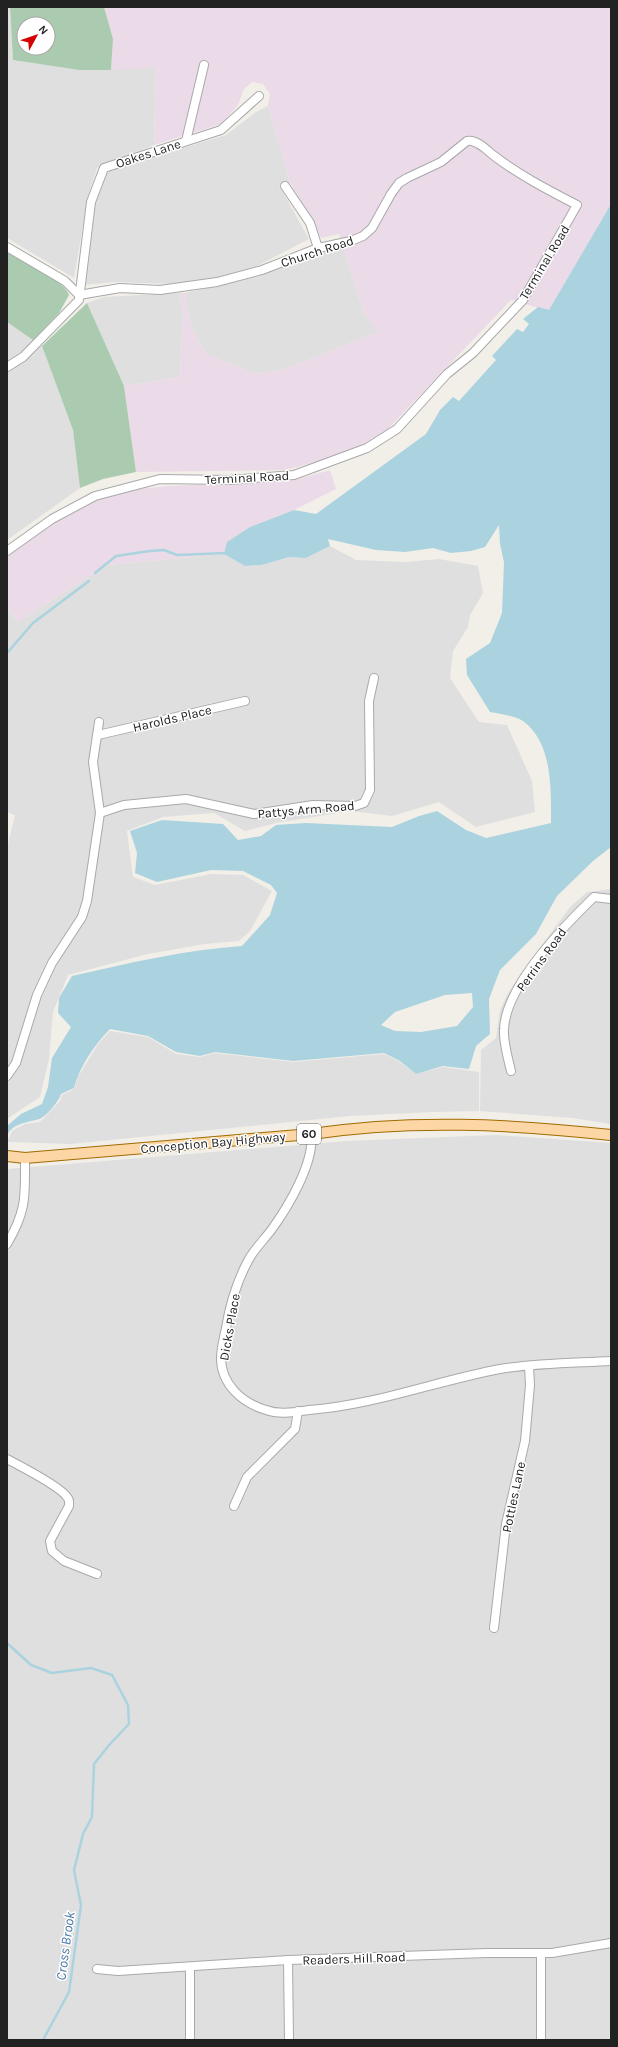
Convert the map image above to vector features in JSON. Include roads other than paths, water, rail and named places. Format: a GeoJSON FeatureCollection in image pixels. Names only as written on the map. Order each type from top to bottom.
{"type":"FeatureCollection","features":[{"type":"Feature","properties":{"kind":"main road","name":"Conception Bay Highway"},"geometry":{"type":"LineString","coordinates":[[7,1156],[26,1158],[311,1134],[336,1130],[443,1124],[554,1129],[611,1135]]}},
{"type":"Feature","properties":{"kind":"street"},"geometry":{"type":"LineString","coordinates":[[186,141],[204,65]]}},
{"type":"Feature","properties":{"kind":"street","name":"Oakes Lane"},"geometry":{"type":"LineString","coordinates":[[79,294],[91,202],[104,168],[221,130],[259,96]]}},
{"type":"Feature","properties":{"kind":"street","name":"Church Road"},"geometry":{"type":"LineString","coordinates":[[79,294],[120,288],[160,290],[217,282],[262,270],[318,248],[351,241],[367,233],[391,194],[399,184],[407,178],[441,162],[467,141],[478,143],[507,165],[544,188],[577,205]]}},
{"type":"Feature","properties":{"kind":"street"},"geometry":{"type":"LineString","coordinates":[[285,186],[310,223],[318,248]]}},
{"type":"Feature","properties":{"kind":"street","name":"Terminal Road"},"geometry":{"type":"LineString","coordinates":[[7,551],[52,519],[95,496],[160,479],[229,480],[294,475],[367,448],[397,429],[447,374],[473,353],[523,300],[577,205]]}},
{"type":"Feature","properties":{"kind":"street"},"geometry":{"type":"LineString","coordinates":[[7,247],[65,281],[79,294],[79,300],[23,357],[7,368]]}},
{"type":"Feature","properties":{"kind":"street","name":"Pattys Arm Road"},"geometry":{"type":"LineString","coordinates":[[100,813],[124,805],[186,799],[254,814],[314,806],[355,806],[364,803],[370,790],[369,701],[374,678]]}},
{"type":"Feature","properties":{"kind":"street","name":"Harolds Place"},"geometry":{"type":"LineString","coordinates":[[98,735],[245,701]]}},
{"type":"Feature","properties":{"kind":"street"},"geometry":{"type":"LineString","coordinates":[[7,1076],[16,1063],[37,995],[52,963],[82,917],[88,901],[100,813],[93,762],[99,722]]}},
{"type":"Feature","properties":{"kind":"street","name":"Perrins Road"},"geometry":{"type":"LineString","coordinates":[[511,1071],[504,1028],[509,1005],[524,978],[567,922],[594,897],[611,899]]}},
{"type":"Feature","properties":{"kind":"street","name":"Dicks Place"},"geometry":{"type":"LineString","coordinates":[[311,1134],[311,1152],[296,1188],[272,1229],[249,1260],[238,1281],[231,1300],[221,1356],[224,1376],[229,1385],[247,1402],[255,1407],[271,1412],[298,1412],[325,1409],[381,1398],[479,1374],[529,1366],[611,1361]]}},
{"type":"Feature","properties":{"kind":"street"},"geometry":{"type":"LineString","coordinates":[[7,1244],[19,1224],[25,1201],[26,1158]]}},
{"type":"Feature","properties":{"kind":"street","name":"Pottles Lane"},"geometry":{"type":"LineString","coordinates":[[494,1628],[506,1524],[525,1441],[530,1385],[529,1366]]}},
{"type":"Feature","properties":{"kind":"street"},"geometry":{"type":"LineString","coordinates":[[234,1506],[247,1477],[295,1428],[298,1412]]}},
{"type":"Feature","properties":{"kind":"street"},"geometry":{"type":"LineString","coordinates":[[7,1459],[34,1474],[66,1495],[70,1501],[69,1506],[50,1541],[52,1552],[64,1561],[97,1574]]}},
{"type":"Feature","properties":{"kind":"street","name":"Readers Hill Road"},"geometry":{"type":"LineString","coordinates":[[97,1969],[118,1971],[190,1968],[288,1960],[541,1953],[594,1947],[611,1943]]}},
{"type":"Feature","properties":{"kind":"street"},"geometry":{"type":"LineString","coordinates":[[541,1953],[542,2040]]}},
{"type":"Feature","properties":{"kind":"street"},"geometry":{"type":"LineString","coordinates":[[288,1960],[290,2040]]}},
{"type":"Feature","properties":{"kind":"street"},"geometry":{"type":"LineString","coordinates":[[190,1968],[190,2040]]}},
{"type":"Feature","properties":{"kind":"water"},"geometry":{"type":"Polygon","coordinates":[[[611,204],[611,847],[593,861],[557,896],[536,934],[500,970],[489,999],[490,1034],[476,1046],[469,1069],[443,1066],[416,1074],[400,1061],[384,1053],[293,1061],[215,1052],[200,1056],[176,1052],[148,1036],[110,1029],[88,1056],[74,1088],[61,1094],[58,1101],[42,1118],[17,1125],[7,1135],[7,1126],[21,1114],[42,1104],[48,1087],[52,1058],[71,1027],[58,1013],[59,998],[72,976],[178,954],[242,946],[270,915],[277,893],[271,885],[243,871],[211,870],[157,882],[135,873],[137,853],[130,831],[162,820],[223,824],[238,840],[261,836],[276,825],[306,823],[392,827],[419,816],[437,811],[466,830],[486,838],[551,823],[550,782],[545,754],[540,742],[533,730],[520,719],[490,712],[467,675],[466,659],[490,643],[502,613],[504,562],[500,544],[499,525],[485,547],[471,551],[451,553],[433,548],[405,552],[376,550],[328,539],[330,546],[306,558],[289,557],[262,565],[245,566],[224,554],[227,542],[250,527],[294,510],[316,514],[426,434],[440,410],[453,397],[459,401],[496,360],[492,356],[517,329],[523,332],[529,324],[523,319],[538,307],[549,310],[611,204]],[[472,993],[445,995],[395,1012],[381,1025],[395,1031],[421,1032],[457,1026],[473,1007],[472,993]]]}},
{"type":"Feature","properties":{"kind":"waterway"},"geometry":{"type":"LineString","coordinates":[[95,573],[116,556],[164,550],[177,555],[227,553]]}},
{"type":"Feature","properties":{"kind":"waterway"},"geometry":{"type":"LineString","coordinates":[[7,653],[33,623],[89,581]]}},
{"type":"Feature","properties":{"kind":"waterway","name":"Cross Brook"},"geometry":{"type":"LineString","coordinates":[[7,1643],[31,1665],[52,1673],[91,1668],[112,1675],[128,1705],[129,1724],[94,1764],[92,1817],[83,1834],[74,1870],[81,1905],[69,1992],[43,2040]]}}]}
